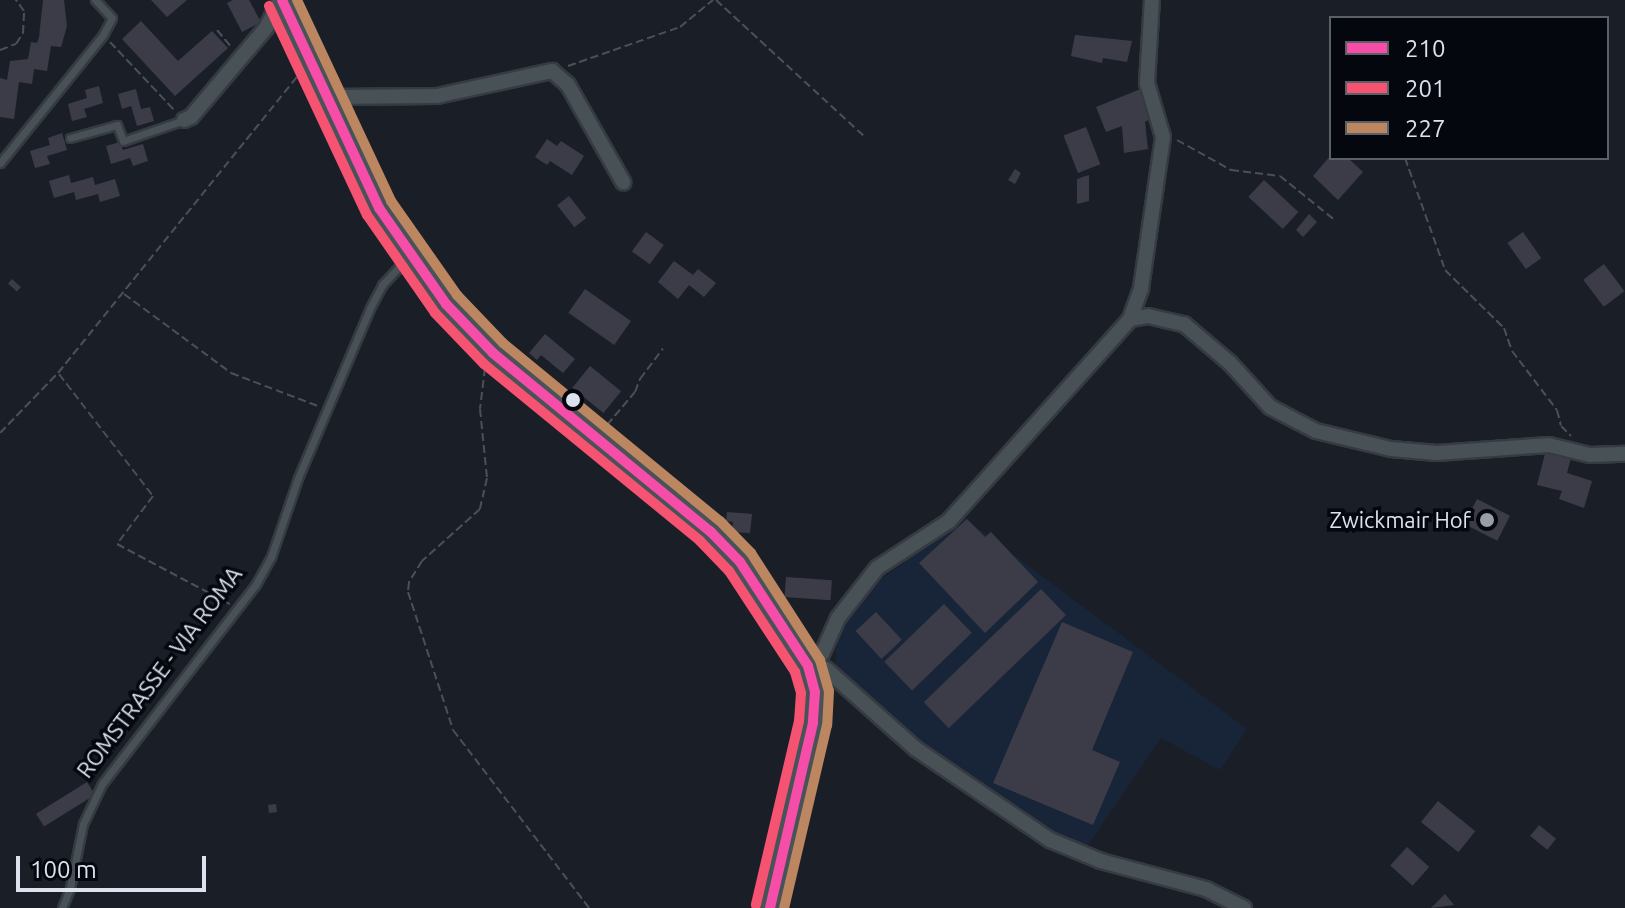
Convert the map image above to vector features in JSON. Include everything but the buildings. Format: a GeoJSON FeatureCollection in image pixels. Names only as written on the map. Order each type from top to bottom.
{"type":"FeatureCollection","features":[{"type":"Feature","properties":{"kind":"street"},"geometry":{"type":"LineString","coordinates":[[808,666],[822,654],[838,618],[877,568],[949,521],[1130,319],[1143,273],[1163,137],[1147,83],[1152,0]]}},
{"type":"Feature","properties":{"kind":"street"},"geometry":{"type":"LineString","coordinates":[[278,4],[311,57],[356,162],[410,255],[446,304],[493,353],[710,531],[740,562],[808,666],[815,692],[813,723],[770,908]]}},
{"type":"Feature","properties":{"kind":"street"},"geometry":{"type":"LineString","coordinates":[[184,120],[191,117],[266,28],[278,4]]}},
{"type":"Feature","properties":{"kind":"street"},"geometry":{"type":"LineString","coordinates":[[330,97],[437,96],[552,71],[568,85],[623,182]]}},
{"type":"Feature","properties":{"kind":"street"},"geometry":{"type":"LineString","coordinates":[[1130,319],[1148,316],[1184,324],[1230,363],[1270,407],[1316,431],[1391,449],[1437,453],[1549,445],[1590,455],[1625,454]]}},
{"type":"Feature","properties":{"kind":"street"},"geometry":{"type":"LineString","coordinates":[[808,666],[826,669],[916,749],[1050,840],[1101,861],[1206,889],[1244,908]]}},
{"type":"Feature","properties":{"kind":"lane"},"geometry":{"type":"LineString","coordinates":[[0,163],[103,35],[112,18],[95,0]]}},
{"type":"Feature","properties":{"kind":"lane"},"geometry":{"type":"LineString","coordinates":[[70,138],[117,125],[123,141],[184,120]]}},
{"type":"Feature","properties":{"kind":"lane","name":"ROMSTRASSE - VIA ROMA"},"geometry":{"type":"LineString","coordinates":[[62,908],[70,888],[83,824],[102,784],[238,608],[271,557],[298,478],[382,285],[410,255]]}},
{"type":"Feature","properties":{"kind":"path"},"geometry":{"type":"LineString","coordinates":[[0,50],[16,44],[23,33],[24,11],[16,0]]}},
{"type":"Feature","properties":{"kind":"path"},"geometry":{"type":"LineString","coordinates":[[552,71],[680,27],[715,0],[865,137]]}},
{"type":"Feature","properties":{"kind":"path"},"geometry":{"type":"LineString","coordinates":[[217,30],[241,58]]}},
{"type":"Feature","properties":{"kind":"path"},"geometry":{"type":"LineString","coordinates":[[103,35],[184,120]]}},
{"type":"Feature","properties":{"kind":"path"},"geometry":{"type":"LineString","coordinates":[[0,433],[58,373],[290,88],[311,57]]}},
{"type":"Feature","properties":{"kind":"path"},"geometry":{"type":"LineString","coordinates":[[1163,137],[1186,143],[1231,170],[1280,176],[1336,221]]}},
{"type":"Feature","properties":{"kind":"path"},"geometry":{"type":"LineString","coordinates":[[1406,160],[1445,270],[1504,328],[1512,351],[1557,410],[1561,426],[1590,455]]}},
{"type":"Feature","properties":{"kind":"path"},"geometry":{"type":"LineString","coordinates":[[123,294],[231,373],[327,409]]}},
{"type":"Feature","properties":{"kind":"path"},"geometry":{"type":"LineString","coordinates":[[596,438],[635,392],[640,379],[663,349]]}},
{"type":"Feature","properties":{"kind":"path"},"geometry":{"type":"LineString","coordinates":[[494,370],[487,363],[480,409],[487,478],[480,509],[422,561],[409,582],[408,592],[453,730],[589,908]]}},
{"type":"Feature","properties":{"kind":"path"},"geometry":{"type":"LineString","coordinates":[[58,373],[153,496],[117,544],[238,608]]}},
{"type":"Feature","properties":{"kind":"shaded area"},"geometry":{"type":"Polygon","coordinates":[[[963,517],[1247,729],[1220,770],[1161,738],[1084,851],[1049,836],[924,752],[835,670],[837,630],[865,592],[963,517]]]}},
{"type":"Feature","properties":{"kind":"transit line","name":"210"},"geometry":{"type":"LineString","coordinates":[[282,0],[379,208],[446,304],[493,353],[710,531],[740,562],[808,666],[815,692],[813,723],[770,908]]}},
{"type":"Feature","properties":{"kind":"transit line","name":"227"},"geometry":{"type":"LineString","coordinates":[[297,0],[391,201],[457,295],[503,343],[720,521],[751,553],[820,660],[829,691],[827,725],[784,908]]}},
{"type":"Feature","properties":{"kind":"transit line","name":"201"},"geometry":{"type":"LineString","coordinates":[[269,6],[367,215],[435,313],[484,364],[700,541],[729,571],[795,672],[801,693],[799,721],[756,905]]}},
{"type":"Feature","properties":{"kind":"place","name":"Zwickmair Hof"},"geometry":{"type":"Point","coordinates":[1487,520]}}]}
